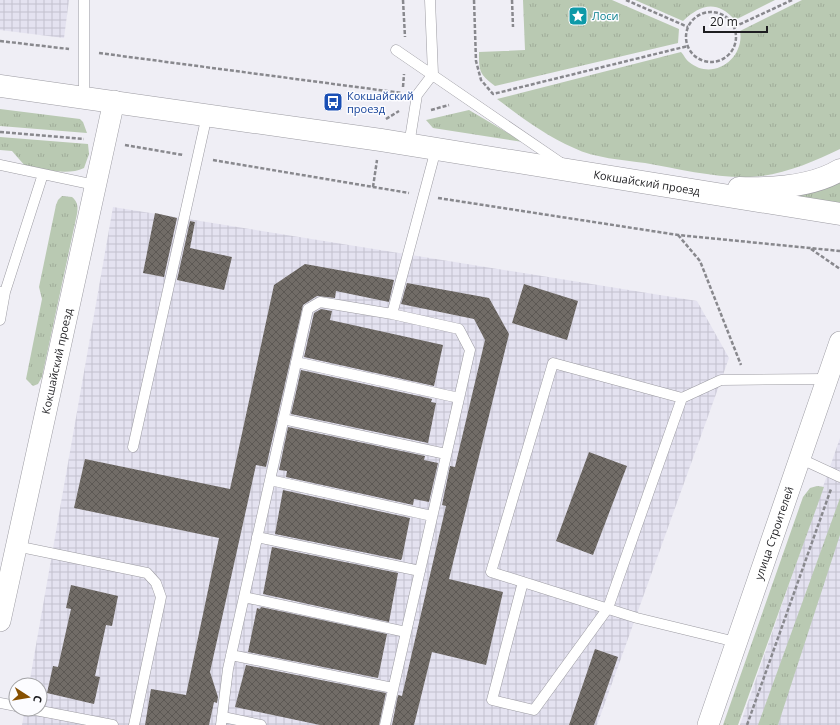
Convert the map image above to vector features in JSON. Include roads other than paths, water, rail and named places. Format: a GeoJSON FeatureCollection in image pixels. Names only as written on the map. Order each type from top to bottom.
{"type":"FeatureCollection","features":[{"type":"Feature","properties":{"kind":"main road","name":"Кокшайский проезд"},"geometry":{"type":"LineString","coordinates":[[0,86],[114,101],[436,149],[706,194],[840,214]]}},
{"type":"Feature","properties":{"kind":"main road"},"geometry":{"type":"LineString","coordinates":[[706,194],[737,188],[760,189],[788,185],[812,180],[840,170]]}},
{"type":"Feature","properties":{"kind":"street","name":"Кокшайский проезд"},"geometry":{"type":"LineString","coordinates":[[0,621],[114,101]]}},
{"type":"Feature","properties":{"kind":"street","name":"улица Строителей"},"geometry":{"type":"LineString","coordinates":[[708,725],[840,342]]}},
{"type":"Feature","properties":{"kind":"lane"},"geometry":{"type":"LineString","coordinates":[[84,0],[84,97]]}},
{"type":"Feature","properties":{"kind":"lane"},"geometry":{"type":"LineString","coordinates":[[409,145],[417,95],[433,74],[430,0]]}},
{"type":"Feature","properties":{"kind":"lane"},"geometry":{"type":"LineString","coordinates":[[396,50],[575,172]]}},
{"type":"Feature","properties":{"kind":"lane"},"geometry":{"type":"LineString","coordinates":[[133,446],[207,115]]}},
{"type":"Feature","properties":{"kind":"lane"},"geometry":{"type":"LineString","coordinates":[[392,314],[436,149]]}},
{"type":"Feature","properties":{"kind":"lane"},"geometry":{"type":"LineString","coordinates":[[0,165],[95,185]]}},
{"type":"Feature","properties":{"kind":"lane"},"geometry":{"type":"LineString","coordinates":[[0,320],[3,292],[44,174]]}},
{"type":"Feature","properties":{"kind":"lane"},"geometry":{"type":"LineString","coordinates":[[261,725],[222,721],[231,655],[308,309],[320,302],[392,314],[459,329],[470,350],[385,725]]}},
{"type":"Feature","properties":{"kind":"lane"},"geometry":{"type":"LineString","coordinates":[[296,362],[459,398]]}},
{"type":"Feature","properties":{"kind":"lane"},"geometry":{"type":"LineString","coordinates":[[736,642],[636,618],[492,572],[553,363],[682,398],[721,380],[747,381],[827,379]]}},
{"type":"Feature","properties":{"kind":"lane"},"geometry":{"type":"LineString","coordinates":[[523,582],[492,700],[534,710],[608,608],[682,398]]}},
{"type":"Feature","properties":{"kind":"lane"},"geometry":{"type":"LineString","coordinates":[[283,419],[446,454]]}},
{"type":"Feature","properties":{"kind":"lane"},"geometry":{"type":"LineString","coordinates":[[799,458],[838,476]]}},
{"type":"Feature","properties":{"kind":"lane"},"geometry":{"type":"LineString","coordinates":[[270,480],[432,516]]}},
{"type":"Feature","properties":{"kind":"lane"},"geometry":{"type":"LineString","coordinates":[[257,537],[420,571]]}},
{"type":"Feature","properties":{"kind":"lane"},"geometry":{"type":"LineString","coordinates":[[16,546],[147,573],[156,582],[161,598],[134,725]]}},
{"type":"Feature","properties":{"kind":"lane"},"geometry":{"type":"LineString","coordinates":[[244,597],[406,632]]}},
{"type":"Feature","properties":{"kind":"lane"},"geometry":{"type":"LineString","coordinates":[[231,655],[394,688]]}},
{"type":"Feature","properties":{"kind":"lane"},"geometry":{"type":"LineString","coordinates":[[48,712],[113,725]]}},
{"type":"Feature","properties":{"kind":"place","name":"Лоси"},"geometry":{"type":"Point","coordinates":[578,16]}},
{"type":"Feature","properties":{"kind":"place","name":"Кокшайский проезд"},"geometry":{"type":"Point","coordinates":[333,102]}}]}
